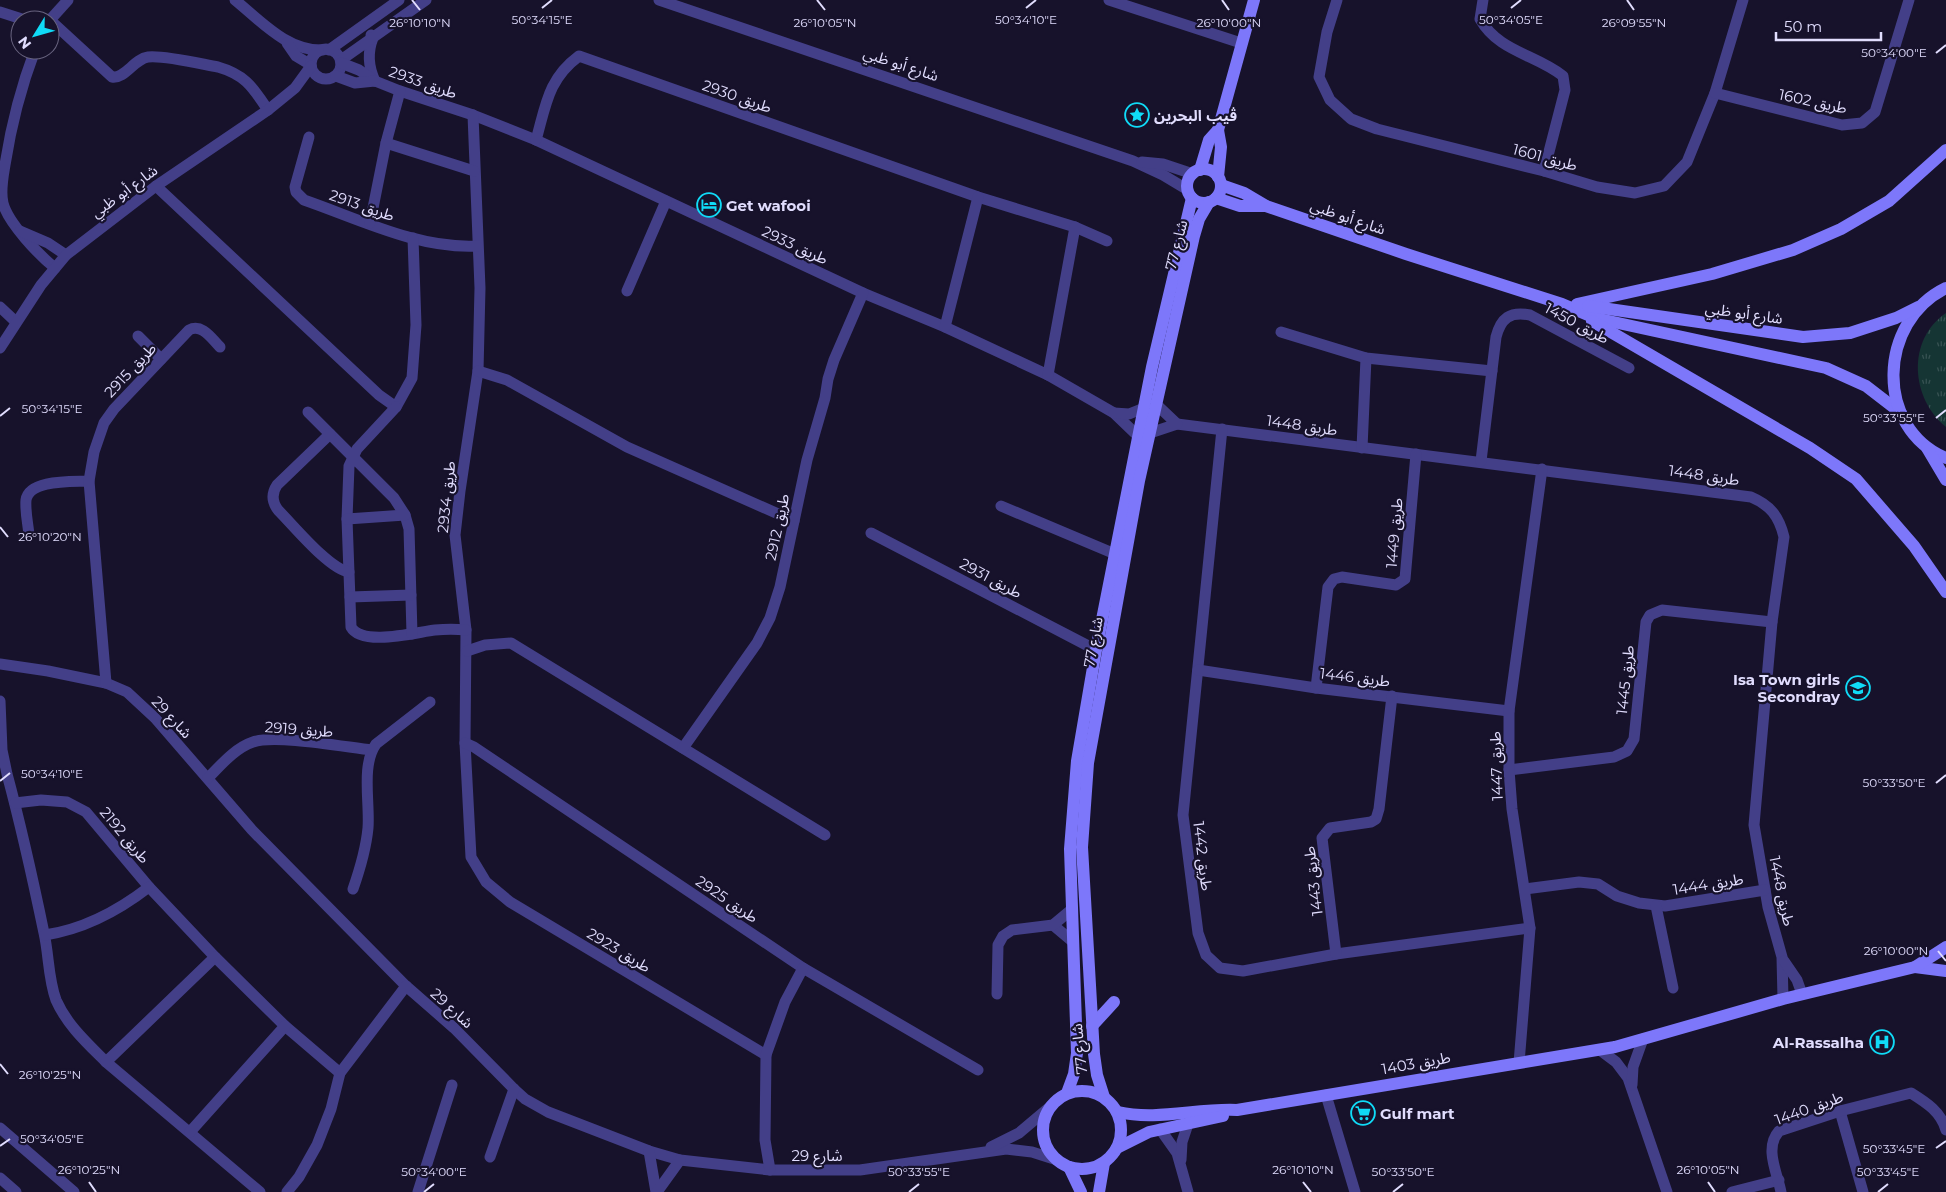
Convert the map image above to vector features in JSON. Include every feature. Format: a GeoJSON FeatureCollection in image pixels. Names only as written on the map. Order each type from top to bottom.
{"type":"FeatureCollection","features":[{"type":"Feature","properties":{"kind":"street"},"geometry":{"type":"LineString","coordinates":[[59,10],[68,0]]}},
{"type":"Feature","properties":{"kind":"street"},"geometry":{"type":"LineString","coordinates":[[236,0],[286,41],[296,56],[311,66],[316,76],[331,79],[339,72],[341,61],[426,0]]}},
{"type":"Feature","properties":{"kind":"street"},"geometry":{"type":"LineString","coordinates":[[311,66],[313,57],[364,26],[399,0]]}},
{"type":"Feature","properties":{"kind":"street","name":"شارع أبو ظبي"},"geometry":{"type":"LineString","coordinates":[[658,0],[1132,161],[1163,175],[1190,194]]}},
{"type":"Feature","properties":{"kind":"street"},"geometry":{"type":"LineString","coordinates":[[1109,0],[1241,43]]}},
{"type":"Feature","properties":{"kind":"street"},"geometry":{"type":"LineString","coordinates":[[1218,130],[1209,140],[1197,172],[1188,181],[1190,194],[1200,202],[1212,200],[1218,194],[1221,147],[1218,130],[1254,0]]}},
{"type":"Feature","properties":{"kind":"street","name":"طريق 1601"},"geometry":{"type":"LineString","coordinates":[[1337,0],[1326,32],[1319,78],[1330,100],[1351,119],[1377,129],[1544,171],[1597,187],[1635,193],[1664,186],[1687,162],[1716,93],[1743,0]]}},
{"type":"Feature","properties":{"kind":"street"},"geometry":{"type":"LineString","coordinates":[[1483,0],[1480,19],[1487,32],[1504,45],[1551,67],[1563,76],[1565,90],[1544,171]]}},
{"type":"Feature","properties":{"kind":"street","name":"طريق 1602"},"geometry":{"type":"LineString","coordinates":[[1716,93],[1842,125],[1862,124],[1875,112],[1909,0]]}},
{"type":"Feature","properties":{"kind":"street"},"geometry":{"type":"LineString","coordinates":[[364,26],[373,38]]}},
{"type":"Feature","properties":{"kind":"street"},"geometry":{"type":"LineString","coordinates":[[60,29],[112,77],[120,76],[134,63],[147,57],[218,67],[230,70],[249,83],[268,110]]}},
{"type":"Feature","properties":{"kind":"street"},"geometry":{"type":"LineString","coordinates":[[373,38],[368,55],[371,73],[375,81]]}},
{"type":"Feature","properties":{"kind":"street"},"geometry":{"type":"LineString","coordinates":[[286,41],[308,49],[334,52],[341,61]]}},
{"type":"Feature","properties":{"kind":"street","name":"طريق 2930"},"geometry":{"type":"LineString","coordinates":[[536,140],[550,88],[565,66],[578,56],[978,197],[1075,227],[1107,241]]}},
{"type":"Feature","properties":{"kind":"street"},"geometry":{"type":"LineString","coordinates":[[32,60],[12,126],[1,191],[2,203],[12,223],[40,256],[55,268]]}},
{"type":"Feature","properties":{"kind":"street","name":"طريق 2933"},"geometry":{"type":"LineString","coordinates":[[341,61],[375,81],[473,115],[536,140],[863,293],[945,327],[1048,375],[1114,413],[1145,435]]}},
{"type":"Feature","properties":{"kind":"street","name":"شارع أبو ظبي"},"geometry":{"type":"LineString","coordinates":[[0,348],[41,285],[66,255],[156,186],[268,110],[295,88],[311,66]]}},
{"type":"Feature","properties":{"kind":"street","name":"طريق 2933"},"geometry":{"type":"LineString","coordinates":[[336,76],[355,83],[375,81]]}},
{"type":"Feature","properties":{"kind":"street","name":"شارع أبو ظبي"},"geometry":{"type":"LineString","coordinates":[[295,88],[321,78]]}},
{"type":"Feature","properties":{"kind":"street"},"geometry":{"type":"LineString","coordinates":[[370,223],[386,143],[400,91]]}},
{"type":"Feature","properties":{"kind":"street","name":"طريق 2934"},"geometry":{"type":"LineString","coordinates":[[471,857],[465,743],[467,651],[456,535],[460,491],[478,372],[480,288],[473,115]]}},
{"type":"Feature","properties":{"kind":"street","name":"طريق 2913"},"geometry":{"type":"LineString","coordinates":[[309,137],[295,187],[299,197],[370,223],[439,245],[478,246]]}},
{"type":"Feature","properties":{"kind":"street"},"geometry":{"type":"LineString","coordinates":[[386,143],[474,171]]}},
{"type":"Feature","properties":{"kind":"street"},"geometry":{"type":"LineString","coordinates":[[1577,308],[1712,274],[1793,250],[1841,229],[1889,200],[1946,150]]}},
{"type":"Feature","properties":{"kind":"street","name":"شارع أبو ظبي"},"geometry":{"type":"LineString","coordinates":[[1132,161],[1163,164],[1197,172]]}},
{"type":"Feature","properties":{"kind":"street"},"geometry":{"type":"LineString","coordinates":[[1197,172],[1210,170],[1219,181]]}},
{"type":"Feature","properties":{"kind":"street","name":"شارع أبو ظبي"},"geometry":{"type":"LineString","coordinates":[[1219,181],[1244,192],[1266,206],[1406,254],[1577,308],[1802,337],[1826,336],[1858,331],[1896,318],[1918,307]]}},
{"type":"Feature","properties":{"kind":"street"},"geometry":{"type":"LineString","coordinates":[[156,186],[379,395],[396,407]]}},
{"type":"Feature","properties":{"kind":"street","name":"شارع 77"},"geometry":{"type":"LineString","coordinates":[[1104,1097],[1095,1065],[1092,1026],[1082,847],[1084,806],[1096,718],[1139,481],[1145,435],[1144,408],[1190,194]]}},
{"type":"Feature","properties":{"kind":"street"},"geometry":{"type":"LineString","coordinates":[[945,327],[978,197]]}},
{"type":"Feature","properties":{"kind":"street","name":"شارع أبو ظبي"},"geometry":{"type":"LineString","coordinates":[[1212,200],[1240,206],[1266,206]]}},
{"type":"Feature","properties":{"kind":"street","name":"شارع 77"},"geometry":{"type":"LineString","coordinates":[[1067,1094],[1074,1074],[1077,1054],[1070,849],[1077,761],[1115,554],[1145,435],[1157,406],[1194,236],[1199,219],[1212,200]]}},
{"type":"Feature","properties":{"kind":"street"},"geometry":{"type":"LineString","coordinates":[[627,291],[666,201]]}},
{"type":"Feature","properties":{"kind":"street"},"geometry":{"type":"LineString","coordinates":[[1048,375],[1075,227]]}},
{"type":"Feature","properties":{"kind":"street"},"geometry":{"type":"LineString","coordinates":[[20,231],[48,243],[66,255]]}},
{"type":"Feature","properties":{"kind":"street"},"geometry":{"type":"LineString","coordinates":[[414,238],[416,324],[412,378],[396,407],[361,443],[353,456],[348,476],[347,519],[350,622],[353,631],[364,636],[397,636],[445,629],[466,630]]}},
{"type":"Feature","properties":{"kind":"street"},"geometry":{"type":"LineString","coordinates":[[1946,288],[1935,293],[1918,307],[1902,331],[1893,358],[1893,386],[1901,414],[1911,430],[1924,444],[1946,480]]}},
{"type":"Feature","properties":{"kind":"street","name":"طريق 2912"},"geometry":{"type":"LineString","coordinates":[[683,748],[757,643],[780,587],[807,460],[831,370],[863,293]]}},
{"type":"Feature","properties":{"kind":"street"},"geometry":{"type":"LineString","coordinates":[[0,307],[16,322]]}},
{"type":"Feature","properties":{"kind":"street"},"geometry":{"type":"LineString","coordinates":[[1577,308],[1635,347],[1810,448],[1856,479],[1914,546],[1946,592]]}},
{"type":"Feature","properties":{"kind":"street","name":"شارع أبو ظبي"},"geometry":{"type":"LineString","coordinates":[[1577,308],[1595,318],[1640,329],[1826,368],[1866,386],[1885,399],[1901,414]]}},
{"type":"Feature","properties":{"kind":"street","name":"طريق 1450"},"geometry":{"type":"LineString","coordinates":[[1481,461],[1496,337],[1499,327],[1506,318],[1522,314],[1538,320],[1629,368]]}},
{"type":"Feature","properties":{"kind":"street","name":"طريق 2915"},"geometry":{"type":"LineString","coordinates":[[106,683],[89,481],[95,446],[104,423],[114,409],[189,330],[194,327],[200,328],[220,347]]}},
{"type":"Feature","properties":{"kind":"street"},"geometry":{"type":"LineString","coordinates":[[1281,332],[1366,358],[1492,371]]}},
{"type":"Feature","properties":{"kind":"street"},"geometry":{"type":"LineString","coordinates":[[138,336],[161,359]]}},
{"type":"Feature","properties":{"kind":"street"},"geometry":{"type":"LineString","coordinates":[[1362,448],[1366,358]]}},
{"type":"Feature","properties":{"kind":"street"},"geometry":{"type":"LineString","coordinates":[[478,372],[507,380],[627,446],[794,521]]}},
{"type":"Feature","properties":{"kind":"street"},"geometry":{"type":"LineString","coordinates":[[1157,406],[1177,424]]}},
{"type":"Feature","properties":{"kind":"street"},"geometry":{"type":"LineString","coordinates":[[1114,413],[1129,414],[1144,408]]}},
{"type":"Feature","properties":{"kind":"street"},"geometry":{"type":"LineString","coordinates":[[308,412],[394,498],[405,515],[409,529],[412,634]]}},
{"type":"Feature","properties":{"kind":"street","name":"طريق 1448"},"geometry":{"type":"LineString","coordinates":[[1145,435],[1177,424],[1542,469],[1751,497],[1764,502],[1774,512],[1781,524],[1784,537],[1772,622],[1754,825],[1765,890],[1782,957],[1783,999]]}},
{"type":"Feature","properties":{"kind":"street","name":"طريق 1442"},"geometry":{"type":"LineString","coordinates":[[1222,429],[1182,815],[1198,933],[1206,955],[1220,968],[1242,971],[1336,954],[1530,928]]}},
{"type":"Feature","properties":{"kind":"street"},"geometry":{"type":"LineString","coordinates":[[330,434],[277,485],[273,493],[273,502],[278,510],[328,560],[340,570],[349,572]]}},
{"type":"Feature","properties":{"kind":"street"},"geometry":{"type":"LineString","coordinates":[[1924,444],[1946,458]]}},
{"type":"Feature","properties":{"kind":"street","name":"طريق 1449"},"geometry":{"type":"LineString","coordinates":[[1316,688],[1330,582],[1342,576],[1396,585],[1405,579],[1416,454]]}},
{"type":"Feature","properties":{"kind":"street","name":"طريق 1447"},"geometry":{"type":"LineString","coordinates":[[1520,1063],[1530,928],[1512,809],[1509,770],[1509,711],[1542,469]]}},
{"type":"Feature","properties":{"kind":"street"},"geometry":{"type":"LineString","coordinates":[[29,535],[26,501],[32,489],[40,485],[89,481]]}},
{"type":"Feature","properties":{"kind":"street"},"geometry":{"type":"LineString","coordinates":[[1001,506],[1115,554]]}},
{"type":"Feature","properties":{"kind":"street"},"geometry":{"type":"LineString","coordinates":[[347,519],[405,515]]}},
{"type":"Feature","properties":{"kind":"street","name":"طريق 2931"},"geometry":{"type":"LineString","coordinates":[[871,533],[1096,650]]}},
{"type":"Feature","properties":{"kind":"street"},"geometry":{"type":"LineString","coordinates":[[350,598],[411,595]]}},
{"type":"Feature","properties":{"kind":"street","name":"طريق 1445"},"geometry":{"type":"LineString","coordinates":[[1509,770],[1614,757],[1627,751],[1634,739],[1646,622],[1650,614],[1662,610],[1772,622]]}},
{"type":"Feature","properties":{"kind":"street"},"geometry":{"type":"LineString","coordinates":[[467,651],[485,645],[511,643],[825,835]]}},
{"type":"Feature","properties":{"kind":"street","name":"شارع 29"},"geometry":{"type":"LineString","coordinates":[[0,664],[48,671],[106,683],[127,692],[155,718],[252,830],[406,986],[454,1028],[514,1089],[526,1099],[548,1112],[649,1151],[680,1160],[770,1170],[860,1170],[1006,1149],[1039,1154],[1057,1160]]}},
{"type":"Feature","properties":{"kind":"street","name":"طريق 1446"},"geometry":{"type":"LineString","coordinates":[[1198,670],[1316,688],[1509,711]]}},
{"type":"Feature","properties":{"kind":"street","name":"طريق 1443"},"geometry":{"type":"LineString","coordinates":[[1336,954],[1322,838],[1327,831],[1334,827],[1371,822],[1376,818],[1380,809],[1392,696]]}},
{"type":"Feature","properties":{"kind":"street"},"geometry":{"type":"LineString","coordinates":[[0,701],[2,750],[45,935],[50,978],[56,1000],[66,1020],[106,1062],[260,1192]]}},
{"type":"Feature","properties":{"kind":"street"},"geometry":{"type":"LineString","coordinates":[[353,889],[366,843],[368,827],[368,763],[372,750],[376,744],[430,702]]}},
{"type":"Feature","properties":{"kind":"street","name":"طريق 2919"},"geometry":{"type":"LineString","coordinates":[[208,778],[241,748],[253,742],[279,740],[372,750]]}},
{"type":"Feature","properties":{"kind":"street","name":"طريق 2925"},"geometry":{"type":"LineString","coordinates":[[465,743],[474,747],[803,968],[978,1070]]}},
{"type":"Feature","properties":{"kind":"street","name":"طريق 2192"},"geometry":{"type":"LineString","coordinates":[[15,803],[41,800],[66,802],[86,812],[149,887],[215,957],[285,1026],[340,1073]]}},
{"type":"Feature","properties":{"kind":"street","name":"طريق 2923"},"geometry":{"type":"LineString","coordinates":[[471,857],[486,882],[510,902],[766,1055]]}},
{"type":"Feature","properties":{"kind":"street","name":"طريق 1444"},"geometry":{"type":"LineString","coordinates":[[1525,889],[1579,882],[1598,884],[1617,896],[1656,906],[1765,890]]}},
{"type":"Feature","properties":{"kind":"street","name":"طريق 2192"},"geometry":{"type":"LineString","coordinates":[[45,935],[84,926],[129,902],[149,887]]}},
{"type":"Feature","properties":{"kind":"street","name":"طريق 1444"},"geometry":{"type":"LineString","coordinates":[[1656,906],[1673,988]]}},
{"type":"Feature","properties":{"kind":"street"},"geometry":{"type":"LineString","coordinates":[[997,994],[998,945],[1002,936],[1012,930],[1053,925],[1072,910]]}},
{"type":"Feature","properties":{"kind":"street"},"geometry":{"type":"LineString","coordinates":[[1053,925],[1072,941]]}},
{"type":"Feature","properties":{"kind":"street","name":"طريق 1403"},"geometry":{"type":"LineString","coordinates":[[1915,968],[1946,947]]}},
{"type":"Feature","properties":{"kind":"street"},"geometry":{"type":"LineString","coordinates":[[106,1062],[215,957]]}},
{"type":"Feature","properties":{"kind":"street","name":"طريق 1448"},"geometry":{"type":"LineString","coordinates":[[1782,957],[1797,980],[1802,994]]}},
{"type":"Feature","properties":{"kind":"street"},"geometry":{"type":"LineString","coordinates":[[770,1170],[765,1140],[766,1055],[785,1002],[803,968]]}},
{"type":"Feature","properties":{"kind":"street","name":"طريق 1403"},"geometry":{"type":"LineString","coordinates":[[1118,1112],[1137,1116],[1237,1110],[1600,1050],[1802,994],[1915,968],[1946,971]]}},
{"type":"Feature","properties":{"kind":"street"},"geometry":{"type":"LineString","coordinates":[[287,1192],[299,1177],[317,1145],[331,1109],[340,1073],[406,986]]}},
{"type":"Feature","properties":{"kind":"street"},"geometry":{"type":"LineString","coordinates":[[1092,1026],[1114,1002]]}},
{"type":"Feature","properties":{"kind":"street"},"geometry":{"type":"LineString","coordinates":[[190,1132],[285,1026]]}},
{"type":"Feature","properties":{"kind":"street"},"geometry":{"type":"LineString","coordinates":[[1632,1087],[1633,1067],[1643,1039]]}},
{"type":"Feature","properties":{"kind":"street"},"geometry":{"type":"LineString","coordinates":[[1600,1050],[1623,1069],[1632,1087],[1666,1192]]}},
{"type":"Feature","properties":{"kind":"street"},"geometry":{"type":"LineString","coordinates":[[418,1192],[452,1085]]}},
{"type":"Feature","properties":{"kind":"street"},"geometry":{"type":"LineString","coordinates":[[490,1157],[514,1089]]}},
{"type":"Feature","properties":{"kind":"street"},"geometry":{"type":"LineString","coordinates":[[1086,1091],[1104,1097],[1118,1112],[1122,1130],[1117,1148],[1112,1156],[1104,1163],[1093,1168],[1080,1170],[1069,1167],[1057,1160],[1049,1151],[1044,1140],[1045,1116],[1051,1106],[1067,1094],[1086,1091]]}},
{"type":"Feature","properties":{"kind":"street","name":"طريق 1440"},"geometry":{"type":"LineString","coordinates":[[1781,1192],[1771,1150],[1772,1138],[1779,1131],[1840,1111],[1911,1093],[1929,1104],[1943,1120],[1946,1130]]}},
{"type":"Feature","properties":{"kind":"street"},"geometry":{"type":"LineString","coordinates":[[1326,1095],[1355,1192]]}},
{"type":"Feature","properties":{"kind":"street","name":"شارع 29"},"geometry":{"type":"LineString","coordinates":[[980,1152],[1018,1133],[1051,1106]]}},
{"type":"Feature","properties":{"kind":"street","name":"طريق 1403"},"geometry":{"type":"LineString","coordinates":[[1117,1148],[1138,1136],[1160,1129],[1225,1116],[1237,1110]]}},
{"type":"Feature","properties":{"kind":"street"},"geometry":{"type":"LineString","coordinates":[[1840,1111],[1863,1192]]}},
{"type":"Feature","properties":{"kind":"street"},"geometry":{"type":"LineString","coordinates":[[1181,1162],[1182,1142],[1188,1124]]}},
{"type":"Feature","properties":{"kind":"street"},"geometry":{"type":"LineString","coordinates":[[0,1128],[74,1192]]}},
{"type":"Feature","properties":{"kind":"street"},"geometry":{"type":"LineString","coordinates":[[1160,1129],[1172,1144],[1181,1162],[1188,1192]]}},
{"type":"Feature","properties":{"kind":"street"},"geometry":{"type":"LineString","coordinates":[[649,1151],[657,1192]]}},
{"type":"Feature","properties":{"kind":"street"},"geometry":{"type":"LineString","coordinates":[[657,1192],[680,1160]]}},
{"type":"Feature","properties":{"kind":"street"},"geometry":{"type":"LineString","coordinates":[[1099,1192],[1104,1163]]}},
{"type":"Feature","properties":{"kind":"street"},"geometry":{"type":"LineString","coordinates":[[1069,1167],[1081,1192]]}},
{"type":"Feature","properties":{"kind":"street"},"geometry":{"type":"LineString","coordinates":[[0,1178],[16,1192]]}},
{"type":"Feature","properties":{"kind":"street"},"geometry":{"type":"LineString","coordinates":[[1732,1192],[1778,1180]]}},
{"type":"Feature","properties":{"kind":"green space"},"geometry":{"type":"Polygon","coordinates":[[[1946,313],[1946,427],[1934,415],[1926,401],[1920,386],[1918,370],[1919,354],[1924,338],[1933,325],[1946,313]]]}},
{"type":"Feature","properties":{"kind":"place","name":"ڤيب البحرين"},"geometry":{"type":"Point","coordinates":[1137,115]}},
{"type":"Feature","properties":{"kind":"place","name":"Get wafooi"},"geometry":{"type":"Point","coordinates":[709,205]}},
{"type":"Feature","properties":{"kind":"place","name":"Isa Town girls Secondray"},"geometry":{"type":"Point","coordinates":[1858,688]}},
{"type":"Feature","properties":{"kind":"place","name":"Al-Rassalha"},"geometry":{"type":"Point","coordinates":[1882,1042]}},
{"type":"Feature","properties":{"kind":"place","name":"Gulf mart"},"geometry":{"type":"Point","coordinates":[1363,1113]}}]}
